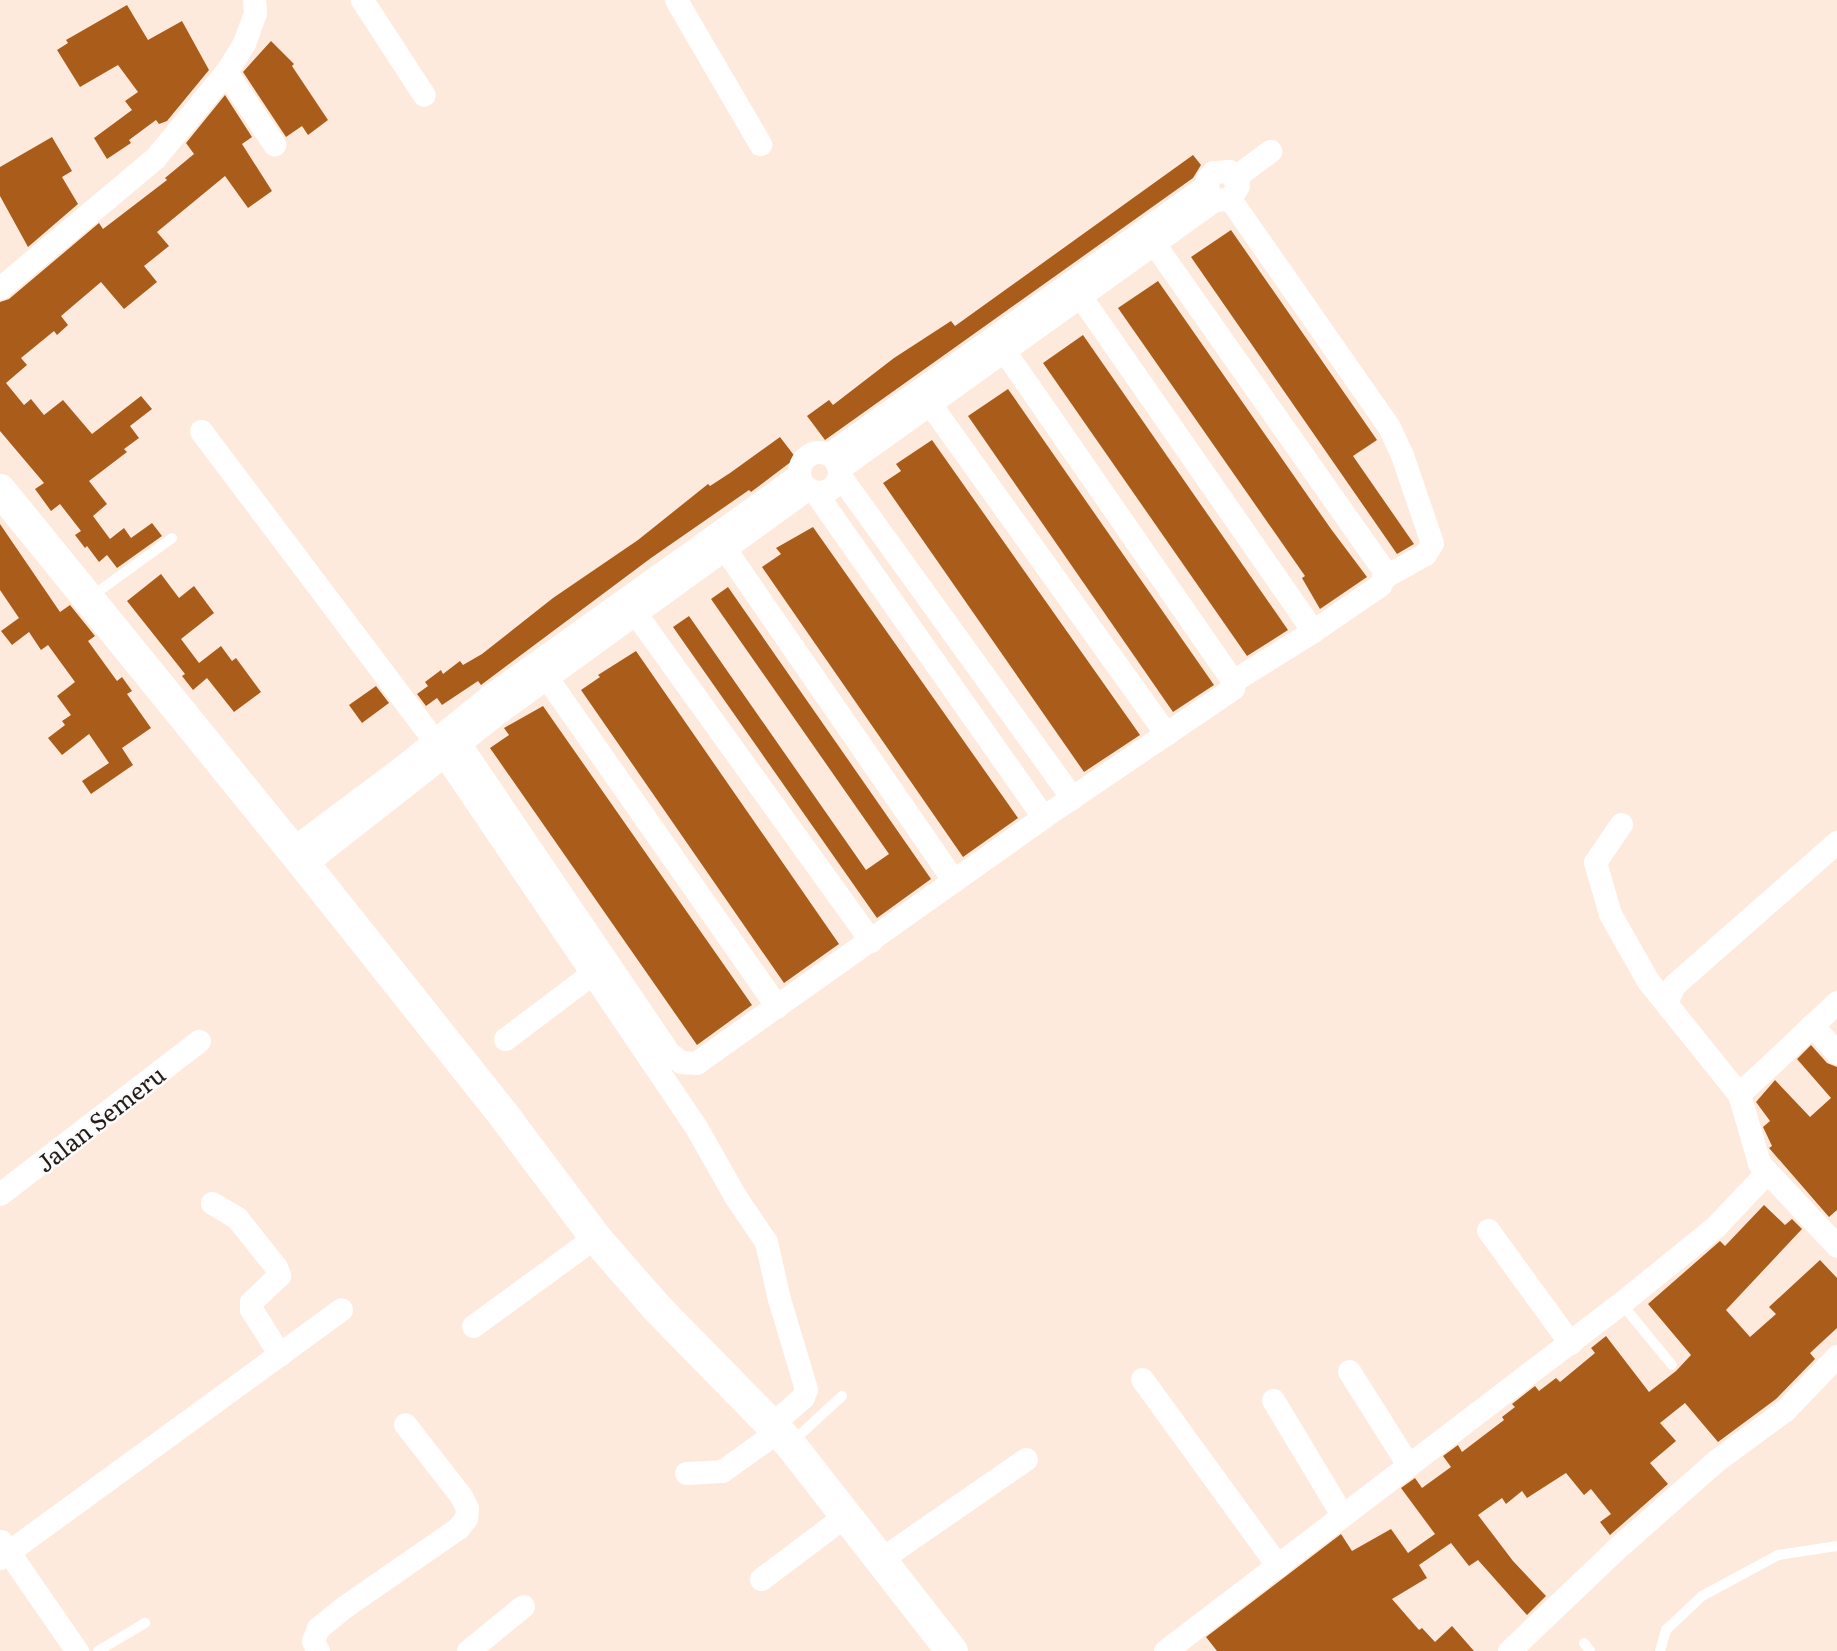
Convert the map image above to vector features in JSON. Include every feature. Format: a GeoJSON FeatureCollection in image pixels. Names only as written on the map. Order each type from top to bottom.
{"type":"FeatureCollection","features":[{"type":"Feature","properties":{"kind":"street"},"geometry":{"type":"LineString","coordinates":[[0,288],[155,158],[226,72],[244,43],[255,13],[254,0]]}},
{"type":"Feature","properties":{"kind":"street"},"geometry":{"type":"LineString","coordinates":[[362,0],[424,95]]}},
{"type":"Feature","properties":{"kind":"street"},"geometry":{"type":"LineString","coordinates":[[676,0],[761,144]]}},
{"type":"Feature","properties":{"kind":"street"},"geometry":{"type":"LineString","coordinates":[[226,72],[274,144]]}},
{"type":"Feature","properties":{"kind":"street"},"geometry":{"type":"LineString","coordinates":[[836,466],[930,404],[999,343],[1081,297],[1155,245],[1270,151]]}},
{"type":"Feature","properties":{"kind":"street"},"geometry":{"type":"LineString","coordinates":[[298,857],[629,605],[807,485],[831,489],[836,466],[999,343],[1221,191]]}},
{"type":"Feature","properties":{"kind":"street"},"geometry":{"type":"LineString","coordinates":[[1221,191],[1389,427],[1402,455],[1432,543],[1425,554],[1384,577],[1380,585],[1233,681]]}},
{"type":"Feature","properties":{"kind":"street"},"geometry":{"type":"LineString","coordinates":[[1155,245],[1371,549],[1384,577]]}},
{"type":"Feature","properties":{"kind":"street"},"geometry":{"type":"LineString","coordinates":[[1081,297],[1313,631]]}},
{"type":"Feature","properties":{"kind":"street"},"geometry":{"type":"LineString","coordinates":[[201,431],[447,742],[669,1053],[681,1062],[696,1063],[1043,817],[1233,688],[1233,681],[999,343]]}},
{"type":"Feature","properties":{"kind":"street"},"geometry":{"type":"LineString","coordinates":[[930,404],[1166,734]]}},
{"type":"Feature","properties":{"kind":"street"},"geometry":{"type":"LineString","coordinates":[[1043,817],[807,485],[804,458],[820,451],[836,466],[1072,798]]}},
{"type":"Feature","properties":{"kind":"street"},"geometry":{"type":"LineString","coordinates":[[447,742],[499,712],[547,678],[629,605],[725,549],[807,485]]}},
{"type":"Feature","properties":{"kind":"street"},"geometry":{"type":"LineString","coordinates":[[0,490],[298,857],[499,1110],[595,1237],[657,1308],[780,1433],[952,1651]]}},
{"type":"Feature","properties":{"kind":"street"},"geometry":{"type":"LineString","coordinates":[[725,549],[954,881]]}},
{"type":"Feature","properties":{"kind":"street"},"geometry":{"type":"LineString","coordinates":[[629,605],[871,941]]}},
{"type":"Feature","properties":{"kind":"street"},"geometry":{"type":"LineString","coordinates":[[927,653],[953,633]]}},
{"type":"Feature","properties":{"kind":"street"},"geometry":{"type":"LineString","coordinates":[[547,678],[777,1006]]}},
{"type":"Feature","properties":{"kind":"street"},"geometry":{"type":"LineString","coordinates":[[447,742],[590,975],[696,1127],[735,1196],[766,1242],[779,1299],[806,1389],[780,1433],[722,1471],[710,1474],[686,1473]]}},
{"type":"Feature","properties":{"kind":"street"},"geometry":{"type":"LineString","coordinates":[[1621,824],[1598,855],[1598,875],[1609,914],[1648,981],[1738,1094],[1753,1149],[1766,1172],[1837,1246]]}},
{"type":"Feature","properties":{"kind":"street"},"geometry":{"type":"LineString","coordinates":[[1666,1003],[1667,993],[1674,985],[1837,842]]}},
{"type":"Feature","properties":{"kind":"street"},"geometry":{"type":"LineString","coordinates":[[505,1039],[590,975]]}},
{"type":"Feature","properties":{"kind":"street"},"geometry":{"type":"LineString","coordinates":[[1738,1094],[1837,1002]]}},
{"type":"Feature","properties":{"kind":"street"},"geometry":{"type":"LineString","coordinates":[[1812,1025],[1837,1052]]}},
{"type":"Feature","properties":{"kind":"street","name":"Jalan Semeru"},"geometry":{"type":"LineString","coordinates":[[0,1194],[199,1041]]}},
{"type":"Feature","properties":{"kind":"street"},"geometry":{"type":"LineString","coordinates":[[1165,1651],[1279,1566],[1407,1463],[1621,1303],[1716,1226],[1766,1172]]}},
{"type":"Feature","properties":{"kind":"street"},"geometry":{"type":"LineString","coordinates":[[212,1203],[237,1218],[276,1268],[279,1275],[251,1302],[251,1309],[281,1355]]}},
{"type":"Feature","properties":{"kind":"street"},"geometry":{"type":"LineString","coordinates":[[1488,1230],[1570,1343]]}},
{"type":"Feature","properties":{"kind":"street"},"geometry":{"type":"LineString","coordinates":[[473,1326],[595,1237]]}},
{"type":"Feature","properties":{"kind":"street"},"geometry":{"type":"LineString","coordinates":[[77,1651],[10,1547],[281,1355],[341,1308]]}},
{"type":"Feature","properties":{"kind":"street"},"geometry":{"type":"LineString","coordinates":[[1509,1651],[1616,1549],[1717,1460],[1785,1410],[1837,1356]]}},
{"type":"Feature","properties":{"kind":"street"},"geometry":{"type":"LineString","coordinates":[[1349,1371],[1407,1463]]}},
{"type":"Feature","properties":{"kind":"street"},"geometry":{"type":"LineString","coordinates":[[1142,1380],[1279,1566]]}},
{"type":"Feature","properties":{"kind":"street"},"geometry":{"type":"LineString","coordinates":[[1273,1400],[1342,1515]]}},
{"type":"Feature","properties":{"kind":"street"},"geometry":{"type":"LineString","coordinates":[[318,1651],[313,1641],[318,1628],[458,1528],[466,1518],[467,1507],[461,1496],[405,1424]]}},
{"type":"Feature","properties":{"kind":"street"},"geometry":{"type":"LineString","coordinates":[[881,1559],[1026,1459]]}},
{"type":"Feature","properties":{"kind":"street"},"geometry":{"type":"LineString","coordinates":[[761,1579],[846,1515]]}},
{"type":"Feature","properties":{"kind":"street"},"geometry":{"type":"LineString","coordinates":[[468,1651],[523,1606]]}},
{"type":"Feature","properties":{"kind":"lane"},"geometry":{"type":"LineString","coordinates":[[90,598],[172,538]]}},
{"type":"Feature","properties":{"kind":"lane"},"geometry":{"type":"LineString","coordinates":[[1621,1303],[1672,1365]]}},
{"type":"Feature","properties":{"kind":"lane"},"geometry":{"type":"LineString","coordinates":[[780,1433],[842,1396]]}},
{"type":"Feature","properties":{"kind":"lane"},"geometry":{"type":"LineString","coordinates":[[1660,1651],[1666,1630],[1702,1596],[1778,1555],[1837,1546]]}},
{"type":"Feature","properties":{"kind":"lane"},"geometry":{"type":"LineString","coordinates":[[99,1650],[145,1623]]}},
{"type":"Feature","properties":{"kind":"building"},"geometry":{"type":"Polygon","coordinates":[[[127,5],[148,40],[182,21],[209,70],[167,121],[159,124],[156,120],[129,140],[131,143],[107,159],[94,138],[132,110],[125,101],[138,92],[118,65],[80,87],[57,50],[68,43],[66,40],[127,5]]]}},
{"type":"Feature","properties":{"kind":"building"},"geometry":{"type":"Polygon","coordinates":[[[271,41],[294,64],[292,66],[328,120],[308,135],[302,126],[286,137],[243,72],[271,41]]]}},
{"type":"Feature","properties":{"kind":"building"},"geometry":{"type":"Polygon","coordinates":[[[225,95],[252,137],[242,144],[272,191],[248,208],[225,176],[157,232],[169,246],[144,266],[157,282],[124,309],[101,282],[61,316],[68,325],[57,335],[54,331],[21,358],[27,365],[6,383],[24,405],[31,399],[44,415],[63,400],[92,434],[141,396],[152,409],[130,426],[139,438],[124,449],[127,452],[89,481],[107,504],[93,516],[110,539],[124,528],[131,538],[152,523],[162,536],[117,568],[107,555],[99,562],[87,546],[85,548],[75,535],[81,531],[60,504],[51,511],[35,489],[44,483],[0,431],[0,302],[9,299],[99,223],[103,229],[167,180],[165,178],[194,154],[186,143],[225,95]]]}},
{"type":"Feature","properties":{"kind":"building"},"geometry":{"type":"Polygon","coordinates":[[[52,137],[72,171],[62,177],[78,204],[28,247],[0,196],[0,167],[52,137]]]}},
{"type":"Feature","properties":{"kind":"building"},"geometry":{"type":"Polygon","coordinates":[[[1193,155],[1201,165],[1193,178],[825,440],[807,416],[829,400],[833,405],[894,358],[951,321],[955,326],[1193,155]]]}},
{"type":"Feature","properties":{"kind":"building"},"geometry":{"type":"Polygon","coordinates":[[[1231,230],[1377,440],[1353,456],[1414,544],[1397,554],[1191,257],[1231,230]]]}},
{"type":"Feature","properties":{"kind":"building"},"geometry":{"type":"Polygon","coordinates":[[[1158,281],[1367,577],[1320,609],[1302,578],[1305,576],[1118,308],[1158,281]]]}},
{"type":"Feature","properties":{"kind":"building"},"geometry":{"type":"Polygon","coordinates":[[[1083,335],[1288,630],[1247,656],[1043,363],[1083,335]]]}},
{"type":"Feature","properties":{"kind":"building"},"geometry":{"type":"Polygon","coordinates":[[[1008,389],[1214,685],[1173,712],[968,416],[1008,389]]]}},
{"type":"Feature","properties":{"kind":"building"},"geometry":{"type":"Polygon","coordinates":[[[780,437],[796,458],[751,492],[749,490],[651,558],[481,685],[478,681],[442,705],[437,698],[426,706],[417,694],[428,686],[425,682],[441,670],[443,674],[460,661],[463,665],[482,654],[553,598],[638,540],[708,484],[710,486],[730,473],[780,437]]]}},
{"type":"Feature","properties":{"kind":"building"},"geometry":{"type":"Polygon","coordinates":[[[932,440],[1140,735],[1084,772],[883,483],[901,471],[896,464],[932,440]]]}},
{"type":"Feature","properties":{"kind":"building"},"geometry":{"type":"Polygon","coordinates":[[[0,524],[60,612],[70,605],[95,636],[88,641],[117,681],[122,677],[132,691],[127,694],[151,728],[122,748],[133,765],[91,794],[82,781],[109,763],[89,734],[62,755],[48,738],[65,725],[62,721],[71,715],[57,696],[75,682],[48,645],[41,650],[29,632],[12,645],[1,631],[19,618],[0,590],[0,524]]]}},
{"type":"Feature","properties":{"kind":"building"},"geometry":{"type":"Polygon","coordinates":[[[813,527],[1018,818],[963,857],[762,567],[781,554],[776,548],[813,527]]]}},
{"type":"Feature","properties":{"kind":"building"},"geometry":{"type":"Polygon","coordinates":[[[161,574],[179,598],[194,586],[214,613],[181,639],[199,663],[221,646],[232,661],[236,658],[261,692],[234,712],[207,678],[193,690],[182,676],[185,674],[127,601],[161,574]]]}},
{"type":"Feature","properties":{"kind":"building"},"geometry":{"type":"Polygon","coordinates":[[[728,587],[931,879],[877,918],[673,627],[689,616],[866,870],[889,854],[711,599],[728,587]]]}},
{"type":"Feature","properties":{"kind":"building"},"geometry":{"type":"Polygon","coordinates":[[[636,651],[839,944],[784,983],[581,690],[600,677],[598,675],[636,651]]]}},
{"type":"Feature","properties":{"kind":"building"},"geometry":{"type":"Polygon","coordinates":[[[376,686],[389,703],[362,723],[349,705],[376,686]]]}},
{"type":"Feature","properties":{"kind":"building"},"geometry":{"type":"Polygon","coordinates":[[[543,706],[752,1005],[697,1045],[490,748],[509,735],[504,728],[543,706]]]}},
{"type":"Feature","properties":{"kind":"building"},"geometry":{"type":"Polygon","coordinates":[[[1811,1045],[1827,1063],[1837,1067],[1837,1210],[1829,1217],[1769,1148],[1772,1146],[1763,1127],[1770,1121],[1756,1102],[1775,1080],[1810,1117],[1831,1098],[1797,1059],[1811,1045]]]}},
{"type":"Feature","properties":{"kind":"building"},"geometry":{"type":"Polygon","coordinates":[[[1764,1205],[1785,1225],[1792,1219],[1802,1229],[1726,1310],[1750,1337],[1776,1314],[1769,1307],[1820,1260],[1837,1278],[1837,1328],[1810,1353],[1815,1359],[1776,1399],[1718,1442],[1685,1403],[1660,1423],[1676,1441],[1650,1463],[1668,1484],[1610,1535],[1600,1522],[1611,1514],[1591,1489],[1584,1495],[1566,1473],[1527,1498],[1522,1491],[1506,1504],[1502,1498],[1478,1515],[1513,1561],[1546,1596],[1527,1615],[1478,1560],[1469,1566],[1451,1543],[1419,1565],[1427,1578],[1392,1599],[1419,1630],[1422,1628],[1435,1642],[1452,1626],[1474,1651],[1217,1651],[1206,1637],[1341,1534],[1352,1551],[1391,1529],[1408,1553],[1435,1534],[1401,1488],[1415,1478],[1422,1488],[1451,1467],[1443,1456],[1458,1445],[1462,1452],[1504,1420],[1502,1417],[1515,1407],[1512,1404],[1535,1386],[1539,1391],[1556,1378],[1560,1382],[1595,1353],[1591,1348],[1606,1336],[1649,1392],[1676,1371],[1691,1355],[1648,1304],[1720,1241],[1725,1246],[1764,1205]]]}}]}
